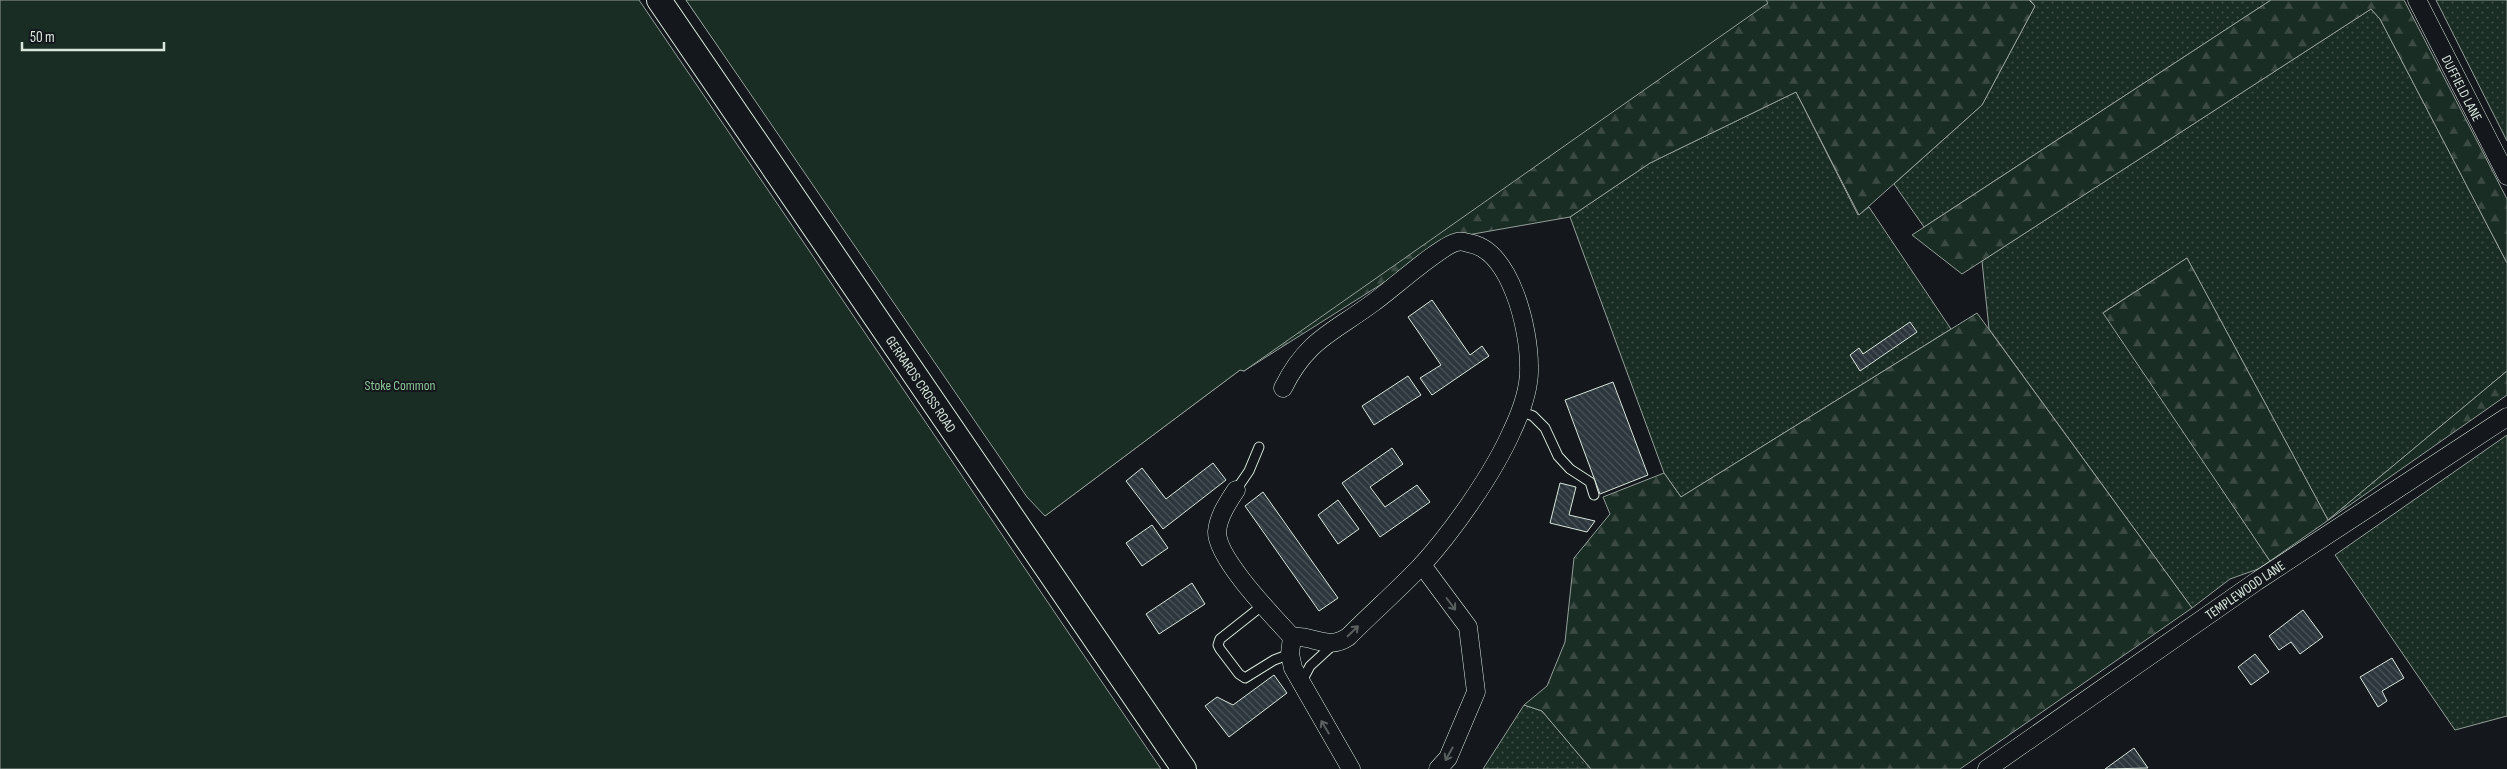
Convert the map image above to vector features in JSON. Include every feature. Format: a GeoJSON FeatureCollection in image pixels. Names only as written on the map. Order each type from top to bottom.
{"type":"FeatureCollection","features":[{"type":"Feature","properties":{"kind":"main road","name":"GERRARDS CROSS ROAD"},"geometry":{"type":"LineString","coordinates":[[659,0],[1184,769]]}},
{"type":"Feature","properties":{"kind":"street","name":"DUFFIELD LANE"},"geometry":{"type":"LineString","coordinates":[[2417,0],[2507,176]]}},
{"type":"Feature","properties":{"kind":"street"},"geometry":{"type":"LineString","coordinates":[[1283,388],[1294,366],[1320,337],[1373,303],[1440,251],[1457,242],[1478,244],[1496,256],[1518,302],[1526,333],[1530,367],[1520,411],[1511,434],[1471,502],[1422,565],[1348,637],[1335,644],[1300,637],[1291,646]]}},
{"type":"Feature","properties":{"kind":"street","name":"TEMPLEWOOD LANE"},"geometry":{"type":"LineString","coordinates":[[1987,769],[2257,581],[2507,417]]}},
{"type":"Feature","properties":{"kind":"street"},"geometry":{"type":"LineString","coordinates":[[1236,490],[1220,518],[1218,538],[1220,545],[1246,586],[1264,605],[1291,646],[1293,668],[1351,769]]}},
{"type":"Feature","properties":{"kind":"street"},"geometry":{"type":"LineString","coordinates":[[1422,565],[1468,627],[1476,692],[1448,758],[1438,769]]}},
{"type":"Feature","properties":{"kind":"lane"},"geometry":{"type":"LineString","coordinates":[[1520,411],[1532,416],[1545,428],[1558,456],[1570,468],[1590,482],[1594,495]]}},
{"type":"Feature","properties":{"kind":"lane"},"geometry":{"type":"LineString","coordinates":[[1236,490],[1249,471],[1259,447]]}},
{"type":"Feature","properties":{"kind":"lane"},"geometry":{"type":"LineString","coordinates":[[1264,605],[1220,639],[1218,645],[1220,649],[1239,674],[1245,678],[1274,660],[1291,646]]}},
{"type":"Feature","properties":{"kind":"lane"},"geometry":{"type":"LineString","coordinates":[[1301,684],[1310,666],[1335,644]]}},
{"type":"Feature","properties":{"kind":"green space","name":"Stoke Common"},"geometry":{"type":"Polygon","coordinates":[[[0,0],[639,0],[1161,769],[0,769],[0,0]]]}},
{"type":"Feature","properties":{"kind":"green space"},"geometry":{"type":"Polygon","coordinates":[[[686,0],[2029,0],[2035,6],[1982,105],[1859,215],[1796,92],[1650,163],[1570,217],[1456,237],[1244,371],[1240,370],[1045,516],[686,0]]]}},
{"type":"Feature","properties":{"kind":"green space"},"geometry":{"type":"Polygon","coordinates":[[[686,0],[1766,0],[1768,3],[1244,371],[1240,370],[1045,516],[1027,497],[686,0]]]}},
{"type":"Feature","properties":{"kind":"green space"},"geometry":{"type":"Polygon","coordinates":[[[2030,0],[2271,0],[1924,227],[1894,184],[1982,105],[2035,6],[2030,0]]]}},
{"type":"Feature","properties":{"kind":"green space"},"geometry":{"type":"Polygon","coordinates":[[[2271,0],[2404,0],[2507,199],[2507,263],[2380,19],[2371,9],[1962,274],[1912,235],[2271,0]]]}},
{"type":"Feature","properties":{"kind":"green space"},"geometry":{"type":"Polygon","coordinates":[[[2436,0],[2507,0],[2507,141],[2436,0]]]}},
{"type":"Feature","properties":{"kind":"green space"},"geometry":{"type":"Polygon","coordinates":[[[2371,9],[2380,19],[2507,263],[2507,371],[2328,520],[2187,258],[2104,312],[2270,561],[2258,569],[2230,579],[2192,608],[1989,329],[1982,261],[2371,9]]]}},
{"type":"Feature","properties":{"kind":"green space"},"geometry":{"type":"Polygon","coordinates":[[[1796,92],[1858,215],[1869,207],[1951,329],[1681,497],[1664,473],[1570,217],[1650,163],[1796,92]]]}},
{"type":"Feature","properties":{"kind":"green space"},"geometry":{"type":"Polygon","coordinates":[[[2187,258],[2328,520],[2507,371],[2507,395],[2270,561],[2103,313],[2187,258]]]}},
{"type":"Feature","properties":{"kind":"green space"},"geometry":{"type":"Polygon","coordinates":[[[1977,313],[2192,608],[1960,769],[1591,769],[1542,711],[1524,705],[1547,686],[1565,642],[1574,558],[1610,514],[1603,497],[1664,473],[1681,497],[1977,313]]]}},
{"type":"Feature","properties":{"kind":"green space"},"geometry":{"type":"Polygon","coordinates":[[[2507,435],[2507,716],[2455,730],[2335,555],[2507,435]]]}},
{"type":"Feature","properties":{"kind":"green space"},"geometry":{"type":"Polygon","coordinates":[[[1524,705],[1542,711],[1591,769],[1483,769],[1524,705]]]}},
{"type":"Feature","properties":{"kind":"building"},"geometry":{"type":"Polygon","coordinates":[[[1432,300],[1470,355],[1482,346],[1489,356],[1432,395],[1420,378],[1441,365],[1408,317],[1432,300]]]}},
{"type":"Feature","properties":{"kind":"building"},"geometry":{"type":"Polygon","coordinates":[[[1910,322],[1917,332],[1860,371],[1850,355],[1859,348],[1863,354],[1910,322]]]}},
{"type":"Feature","properties":{"kind":"building"},"geometry":{"type":"Polygon","coordinates":[[[1408,376],[1421,395],[1374,425],[1362,406],[1408,376]]]}},
{"type":"Feature","properties":{"kind":"building"},"geometry":{"type":"Polygon","coordinates":[[[1613,382],[1648,475],[1600,494],[1565,400],[1613,382]]]}},
{"type":"Feature","properties":{"kind":"building"},"geometry":{"type":"Polygon","coordinates":[[[1392,448],[1403,464],[1370,487],[1385,507],[1417,485],[1430,502],[1380,537],[1342,483],[1392,448]]]}},
{"type":"Feature","properties":{"kind":"building"},"geometry":{"type":"Polygon","coordinates":[[[1213,463],[1226,480],[1163,529],[1126,481],[1142,468],[1166,499],[1213,463]]]}},
{"type":"Feature","properties":{"kind":"building"},"geometry":{"type":"Polygon","coordinates":[[[1560,483],[1576,487],[1569,515],[1595,521],[1587,532],[1550,523],[1560,483]]]}},
{"type":"Feature","properties":{"kind":"building"},"geometry":{"type":"Polygon","coordinates":[[[1263,492],[1338,598],[1319,611],[1245,506],[1263,492]]]}},
{"type":"Feature","properties":{"kind":"building"},"geometry":{"type":"Polygon","coordinates":[[[1338,500],[1359,529],[1338,544],[1318,515],[1338,500]]]}},
{"type":"Feature","properties":{"kind":"building"},"geometry":{"type":"Polygon","coordinates":[[[1152,525],[1168,548],[1142,566],[1126,543],[1152,525]]]}},
{"type":"Feature","properties":{"kind":"building"},"geometry":{"type":"Polygon","coordinates":[[[1192,583],[1205,604],[1159,634],[1146,614],[1192,583]]]}},
{"type":"Feature","properties":{"kind":"building"},"geometry":{"type":"Polygon","coordinates":[[[2303,610],[2323,637],[2300,654],[2291,642],[2279,650],[2269,636],[2303,610]]]}},
{"type":"Feature","properties":{"kind":"building"},"geometry":{"type":"Polygon","coordinates":[[[2255,654],[2269,672],[2251,685],[2238,667],[2255,654]]]}},
{"type":"Feature","properties":{"kind":"building"},"geometry":{"type":"Polygon","coordinates":[[[2392,658],[2404,678],[2382,691],[2387,701],[2378,707],[2360,677],[2392,658]]]}},
{"type":"Feature","properties":{"kind":"building"},"geometry":{"type":"Polygon","coordinates":[[[1274,675],[1287,693],[1229,737],[1205,706],[1217,697],[1233,705],[1274,675]]]}},
{"type":"Feature","properties":{"kind":"building"},"geometry":{"type":"Polygon","coordinates":[[[2134,748],[2148,768],[2105,769],[2134,748]]]}}]}
